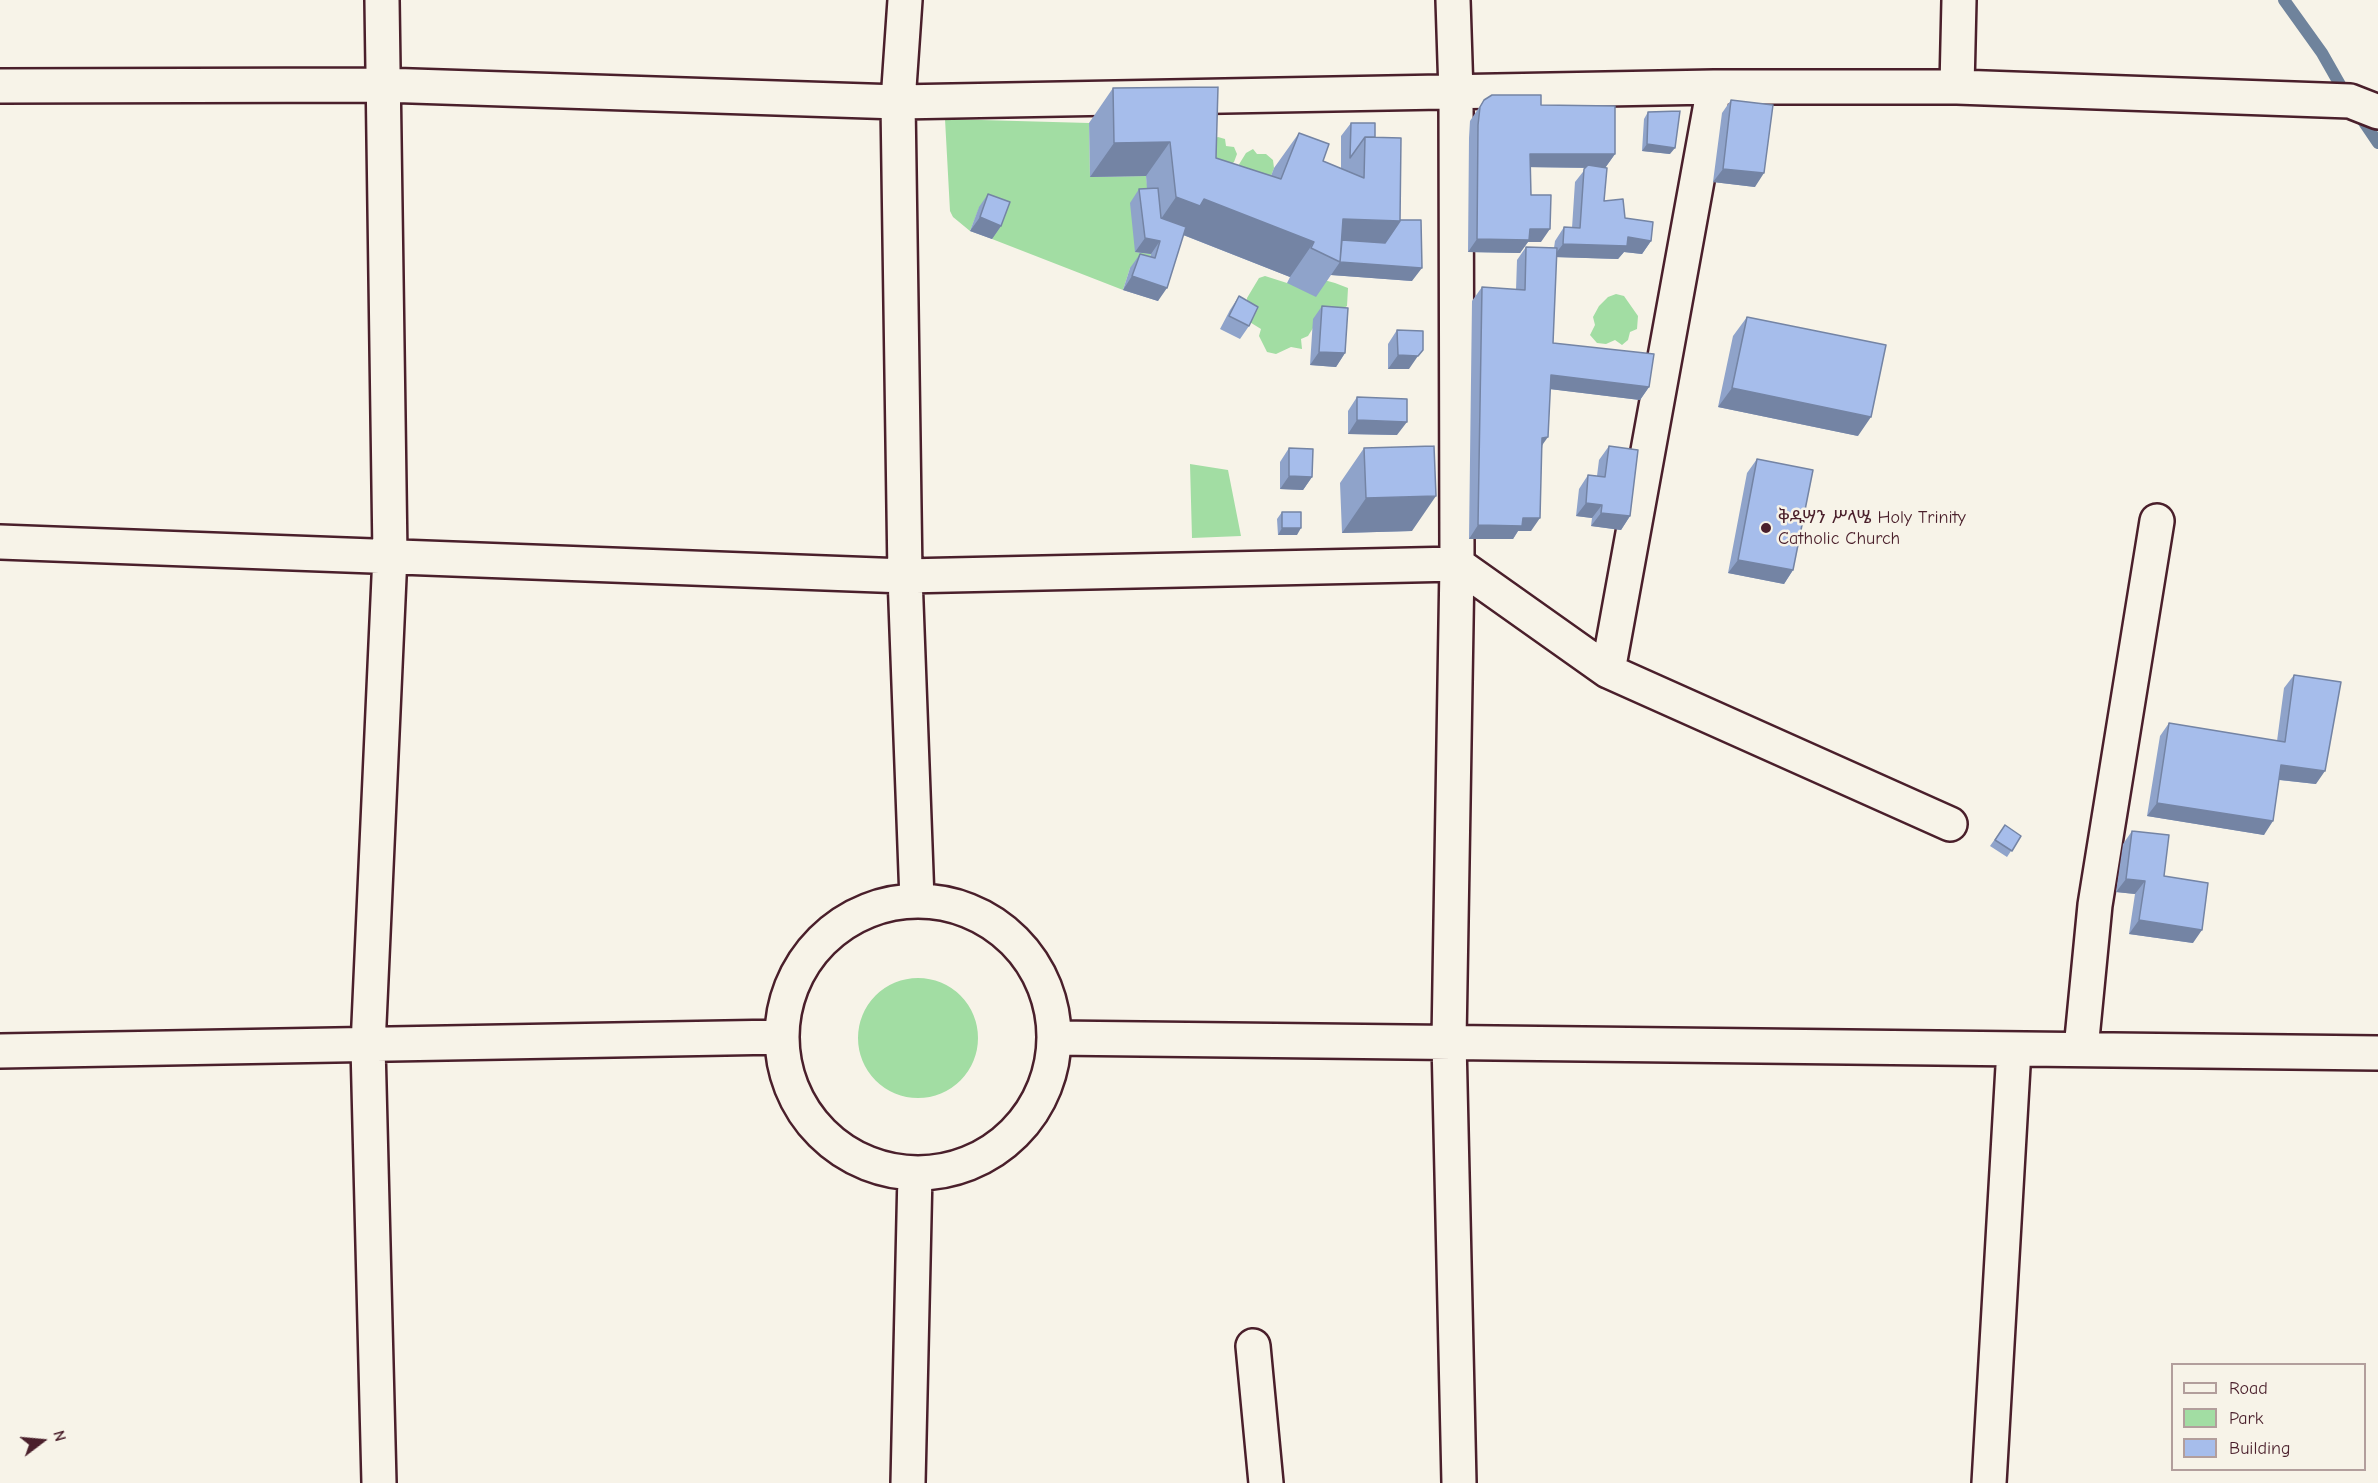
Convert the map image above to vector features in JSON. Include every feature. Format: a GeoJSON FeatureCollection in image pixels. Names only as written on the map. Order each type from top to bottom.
{"type":"FeatureCollection","features":[{"type":"Feature","properties":{"kind":"street"},"geometry":{"type":"LineString","coordinates":[[379,1483],[368,1046],[390,555],[382,0]]}},
{"type":"Feature","properties":{"kind":"street"},"geometry":{"type":"LineString","coordinates":[[905,0],[898,102],[905,576],[918,900]]}},
{"type":"Feature","properties":{"kind":"street"},"geometry":{"type":"LineString","coordinates":[[1453,0],[1456,93],[1457,564],[1449,1041],[1459,1483]]}},
{"type":"Feature","properties":{"kind":"street"},"geometry":{"type":"LineString","coordinates":[[1957,87],[1959,0]]}},
{"type":"Feature","properties":{"kind":"street"},"geometry":{"type":"LineString","coordinates":[[0,86],[382,85],[898,102],[1714,87],[1957,87],[2350,101],[2378,112]]}},
{"type":"Feature","properties":{"kind":"street"},"geometry":{"type":"LineString","coordinates":[[1608,671],[1714,87]]}},
{"type":"Feature","properties":{"kind":"street"},"geometry":{"type":"LineString","coordinates":[[2081,1049],[2095,904],[2157,521]]}},
{"type":"Feature","properties":{"kind":"street"},"geometry":{"type":"LineString","coordinates":[[0,542],[905,576],[1457,564],[1608,671],[1950,824]]}},
{"type":"Feature","properties":{"kind":"street"},"geometry":{"type":"LineString","coordinates":[[918,900],[960,907],[998,926],[1028,957],[1047,995],[1054,1038],[1047,1080],[1028,1118],[998,1149],[960,1168],[915,1173],[875,1168],[837,1148],[807,1118],[788,1080],[781,1037],[788,994],[807,957],[837,926],[875,907],[918,900]]}},
{"type":"Feature","properties":{"kind":"street"},"geometry":{"type":"LineString","coordinates":[[0,1051],[781,1037]]}},
{"type":"Feature","properties":{"kind":"street"},"geometry":{"type":"LineString","coordinates":[[1054,1038],[2378,1053]]}},
{"type":"Feature","properties":{"kind":"street"},"geometry":{"type":"LineString","coordinates":[[1989,1483],[2014,1049]]}},
{"type":"Feature","properties":{"kind":"street"},"geometry":{"type":"LineString","coordinates":[[908,1483],[915,1173]]}},
{"type":"Feature","properties":{"kind":"street"},"geometry":{"type":"LineString","coordinates":[[1252,1346],[1266,1483]]}},
{"type":"Feature","properties":{"kind":"green space"},"geometry":{"type":"Polygon","coordinates":[[[945,119],[1089,123],[1090,177],[1146,176],[1149,202],[1135,252],[1151,254],[1146,272],[1130,268],[1123,290],[992,239],[1000,216],[979,208],[970,231],[953,217],[950,211],[945,119]]]}},
{"type":"Feature","properties":{"kind":"green space"},"geometry":{"type":"Polygon","coordinates":[[[1218,137],[1225,139],[1226,146],[1234,147],[1237,154],[1234,162],[1224,170],[1238,166],[1246,153],[1253,149],[1257,154],[1266,154],[1273,160],[1274,168],[1257,214],[1193,139],[1208,141],[1218,137]]]}},
{"type":"Feature","properties":{"kind":"green space"},"geometry":{"type":"Polygon","coordinates":[[[1265,276],[1287,283],[1324,280],[1335,283],[1348,288],[1347,306],[1313,328],[1308,336],[1301,339],[1302,349],[1291,347],[1276,354],[1267,352],[1259,336],[1261,329],[1248,321],[1247,298],[1259,278],[1265,276]]]}},
{"type":"Feature","properties":{"kind":"green space"},"geometry":{"type":"Polygon","coordinates":[[[1616,294],[1624,296],[1638,316],[1637,329],[1630,332],[1628,340],[1622,345],[1615,340],[1606,344],[1597,343],[1590,335],[1595,325],[1593,317],[1608,297],[1616,294]]]}},
{"type":"Feature","properties":{"kind":"green space"},"geometry":{"type":"Polygon","coordinates":[[[1190,464],[1228,470],[1241,536],[1192,538],[1190,464]]]}},
{"type":"Feature","properties":{"kind":"green space"},"geometry":{"type":"Polygon","coordinates":[[[918,978],[941,982],[961,995],[974,1015],[978,1038],[974,1061],[961,1081],[941,1094],[918,1098],[895,1094],[875,1081],[862,1061],[858,1038],[862,1015],[875,995],[895,982],[918,978]]]}},
{"type":"Feature","properties":{"kind":"building"},"geometry":{"type":"Polygon","coordinates":[[[1218,87],[1216,158],[1281,179],[1299,133],[1329,144],[1323,161],[1364,178],[1365,137],[1401,138],[1400,221],[1343,219],[1340,262],[1311,248],[1314,242],[1204,199],[1200,206],[1176,197],[1170,142],[1114,143],[1113,88],[1218,87]]]}},
{"type":"Feature","properties":{"kind":"building"},"geometry":{"type":"Polygon","coordinates":[[[1492,95],[1541,95],[1541,105],[1615,106],[1615,154],[1530,154],[1531,195],[1551,195],[1550,229],[1530,229],[1529,240],[1477,239],[1478,125],[1480,107],[1484,100],[1492,95]]]}},
{"type":"Feature","properties":{"kind":"building"},"geometry":{"type":"Polygon","coordinates":[[[1731,100],[1773,105],[1764,173],[1723,169],[1731,100]]]}},
{"type":"Feature","properties":{"kind":"building"},"geometry":{"type":"Polygon","coordinates":[[[1680,111],[1675,148],[1647,144],[1648,112],[1680,111]]]}},
{"type":"Feature","properties":{"kind":"building"},"geometry":{"type":"Polygon","coordinates":[[[1351,123],[1375,123],[1375,137],[1365,137],[1350,158],[1351,123]]]}},
{"type":"Feature","properties":{"kind":"building"},"geometry":{"type":"Polygon","coordinates":[[[1588,165],[1607,168],[1604,201],[1623,199],[1625,218],[1653,222],[1651,241],[1628,237],[1627,246],[1563,244],[1564,227],[1580,228],[1584,169],[1588,165]]]}},
{"type":"Feature","properties":{"kind":"building"},"geometry":{"type":"Polygon","coordinates":[[[1158,188],[1161,218],[1186,227],[1167,288],[1132,276],[1140,254],[1155,258],[1160,241],[1145,238],[1139,189],[1158,188]]]}},
{"type":"Feature","properties":{"kind":"building"},"geometry":{"type":"Polygon","coordinates":[[[988,194],[1010,202],[1001,226],[980,217],[988,194]]]}},
{"type":"Feature","properties":{"kind":"building"},"geometry":{"type":"Polygon","coordinates":[[[1400,220],[1421,220],[1422,268],[1340,262],[1342,240],[1385,243],[1400,220]]]}},
{"type":"Feature","properties":{"kind":"building"},"geometry":{"type":"Polygon","coordinates":[[[1526,247],[1557,248],[1553,343],[1654,354],[1649,387],[1551,375],[1548,437],[1542,438],[1540,518],[1523,518],[1522,526],[1478,525],[1482,287],[1525,290],[1526,247]]]}},
{"type":"Feature","properties":{"kind":"building"},"geometry":{"type":"Polygon","coordinates":[[[1239,296],[1258,307],[1249,326],[1229,316],[1239,296]]]}},
{"type":"Feature","properties":{"kind":"building"},"geometry":{"type":"Polygon","coordinates":[[[1322,306],[1348,308],[1345,353],[1319,352],[1322,306]]]}},
{"type":"Feature","properties":{"kind":"building"},"geometry":{"type":"Polygon","coordinates":[[[1747,317],[1886,345],[1871,417],[1732,388],[1747,317]]]}},
{"type":"Feature","properties":{"kind":"building"},"geometry":{"type":"Polygon","coordinates":[[[1397,330],[1423,331],[1423,350],[1418,356],[1398,355],[1397,330]]]}},
{"type":"Feature","properties":{"kind":"building"},"geometry":{"type":"Polygon","coordinates":[[[1357,397],[1407,399],[1407,422],[1357,420],[1357,397]]]}},
{"type":"Feature","properties":{"kind":"building"},"geometry":{"type":"Polygon","coordinates":[[[1434,446],[1436,496],[1366,498],[1364,448],[1434,446]]]}},
{"type":"Feature","properties":{"kind":"building"},"geometry":{"type":"Polygon","coordinates":[[[1609,446],[1638,450],[1630,516],[1601,513],[1602,505],[1586,503],[1588,475],[1605,477],[1609,446]]]}},
{"type":"Feature","properties":{"kind":"building"},"geometry":{"type":"Polygon","coordinates":[[[1289,448],[1313,449],[1312,477],[1289,476],[1289,448]]]}},
{"type":"Feature","properties":{"kind":"building","name":"ቅዱሣን ሥላሤ Holy Trinity Catholic Church"},"geometry":{"type":"Polygon","coordinates":[[[1757,459],[1813,470],[1793,570],[1738,560],[1757,459]]]}},
{"type":"Feature","properties":{"kind":"building"},"geometry":{"type":"Polygon","coordinates":[[[1282,512],[1301,512],[1301,528],[1282,528],[1282,512]]]}},
{"type":"Feature","properties":{"kind":"building"},"geometry":{"type":"Polygon","coordinates":[[[2294,675],[2341,682],[2325,771],[2281,765],[2273,821],[2157,803],[2169,723],[2285,742],[2294,675]]]}},
{"type":"Feature","properties":{"kind":"building"},"geometry":{"type":"Polygon","coordinates":[[[2005,825],[2021,836],[2012,851],[1995,840],[2005,825]]]}},
{"type":"Feature","properties":{"kind":"building"},"geometry":{"type":"Polygon","coordinates":[[[2132,831],[2169,835],[2164,876],[2208,883],[2202,930],[2139,920],[2145,881],[2126,879],[2132,831]]]}},
{"type":"Feature","properties":{"kind":"waterway"},"geometry":{"type":"LineString","coordinates":[[2284,0],[2322,53],[2347,97]]}},
{"type":"Feature","properties":{"kind":"waterway"},"geometry":{"type":"LineString","coordinates":[[2357,112],[2378,143]]}},
{"type":"Feature","properties":{"kind":"place","name":"ቅዱሣን ሥላሤ Holy Trinity Catholic Church"},"geometry":{"type":"Point","coordinates":[1766,528]}}]}
